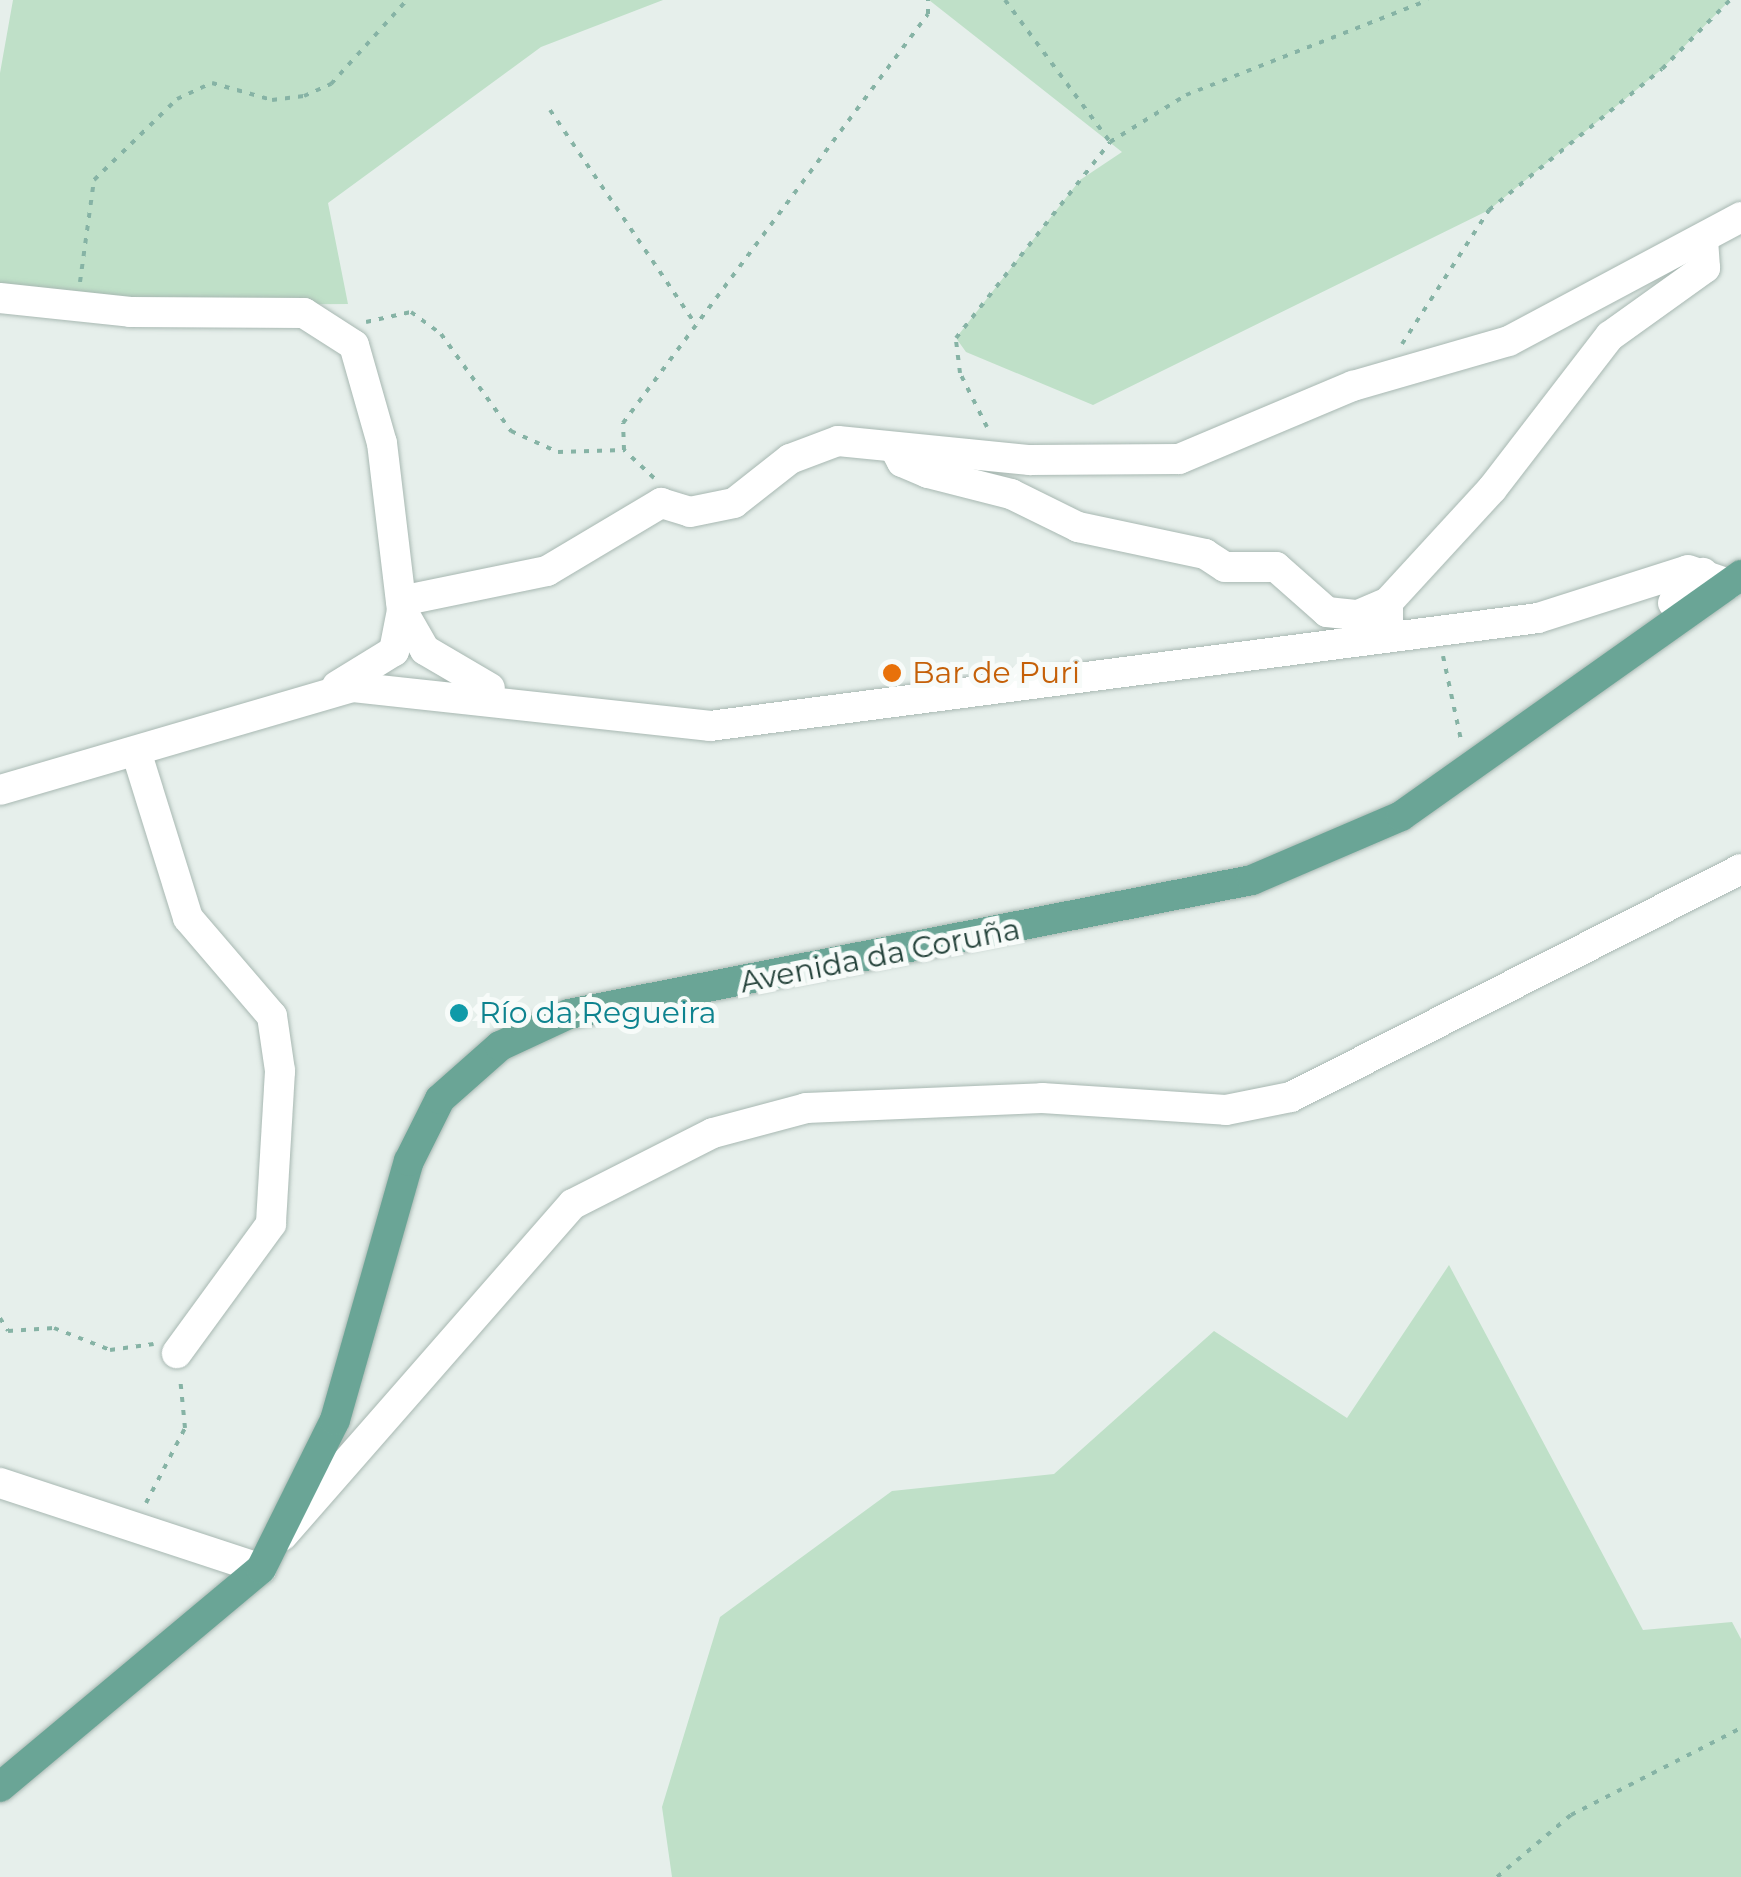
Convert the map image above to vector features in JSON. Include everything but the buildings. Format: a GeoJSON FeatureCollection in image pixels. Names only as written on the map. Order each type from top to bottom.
{"type":"FeatureCollection","features":[{"type":"Feature","properties":{"kind":"main road","name":"Avenida da Coruña"},"geometry":{"type":"LineString","coordinates":[[0,1787],[261,1569],[282,1536],[335,1420],[409,1160],[440,1099],[500,1046],[569,1014],[1252,880],[1401,816],[1725,577]]}},
{"type":"Feature","properties":{"kind":"street"},"geometry":{"type":"LineString","coordinates":[[402,606],[546,571],[661,503],[690,512],[734,504],[790,459],[838,442],[995,456],[1179,459],[1387,376],[1509,342],[1741,217]]}},
{"type":"Feature","properties":{"kind":"street"},"geometry":{"type":"LineString","coordinates":[[894,447],[902,462],[1011,494],[1078,527],[1205,554],[1226,567],[1276,567],[1327,612],[1358,615],[1388,602],[1492,489],[1610,336],[1706,268],[1703,240]]}},
{"type":"Feature","properties":{"kind":"street"},"geometry":{"type":"LineString","coordinates":[[0,298],[76,306],[304,313],[338,328],[354,345],[379,428],[402,606],[386,688]]}},
{"type":"Feature","properties":{"kind":"street"},"geometry":{"type":"LineString","coordinates":[[0,790],[329,691],[435,690],[710,726],[1437,627],[1538,618],[1633,590],[1664,576],[1725,577]]}},
{"type":"Feature","properties":{"kind":"street"},"geometry":{"type":"LineString","coordinates":[[1633,590],[1678,610]]}},
{"type":"Feature","properties":{"kind":"street"},"geometry":{"type":"LineString","coordinates":[[1388,602],[1388,636]]}},
{"type":"Feature","properties":{"kind":"street"},"geometry":{"type":"LineString","coordinates":[[402,606],[425,650],[435,690]]}},
{"type":"Feature","properties":{"kind":"street"},"geometry":{"type":"LineString","coordinates":[[329,691],[394,651],[425,650],[518,700]]}},
{"type":"Feature","properties":{"kind":"street"},"geometry":{"type":"LineString","coordinates":[[136,751],[188,918],[272,1016],[280,1071],[271,1224],[177,1352]]}},
{"type":"Feature","properties":{"kind":"street"},"geometry":{"type":"LineString","coordinates":[[282,1536],[572,1204],[714,1134],[806,1108],[1042,1098],[1226,1110],[1292,1097],[1741,868]]}},
{"type":"Feature","properties":{"kind":"street"},"geometry":{"type":"LineString","coordinates":[[0,1482],[261,1569]]}},
{"type":"Feature","properties":{"kind":"path"},"geometry":{"type":"LineString","coordinates":[[76,306],[94,180],[177,100],[212,82],[272,100],[304,96],[332,84],[407,0]]}},
{"type":"Feature","properties":{"kind":"path"},"geometry":{"type":"LineString","coordinates":[[690,512],[624,450],[623,423],[928,14],[928,0]]}},
{"type":"Feature","properties":{"kind":"path"},"geometry":{"type":"LineString","coordinates":[[1005,0],[1110,142]]}},
{"type":"Feature","properties":{"kind":"path"},"geometry":{"type":"LineString","coordinates":[[995,456],[960,373],[956,338],[1110,142],[1186,95],[1428,0]]}},
{"type":"Feature","properties":{"kind":"path"},"geometry":{"type":"LineString","coordinates":[[1387,376],[1423,301],[1489,210],[1662,68],[1730,0]]}},
{"type":"Feature","properties":{"kind":"path"},"geometry":{"type":"LineString","coordinates":[[550,110],[696,324]]}},
{"type":"Feature","properties":{"kind":"path"},"geometry":{"type":"LineString","coordinates":[[338,328],[411,312],[441,334],[510,430],[558,452],[624,450]]}},
{"type":"Feature","properties":{"kind":"path"},"geometry":{"type":"LineString","coordinates":[[1437,627],[1467,770]]}},
{"type":"Feature","properties":{"kind":"path"},"geometry":{"type":"LineString","coordinates":[[0,1318],[8,1331],[54,1328],[110,1350],[149,1342],[177,1352],[184,1428],[133,1529]]}},
{"type":"Feature","properties":{"kind":"path"},"geometry":{"type":"LineString","coordinates":[[1497,1877],[1571,1815],[1741,1728]]}},
{"type":"Feature","properties":{"kind":"green space"},"geometry":{"type":"Polygon","coordinates":[[[13,0],[663,0],[541,47],[328,203],[348,304],[76,306],[0,285],[0,73],[13,0]]]}},
{"type":"Feature","properties":{"kind":"green space"},"geometry":{"type":"Polygon","coordinates":[[[929,0],[1730,0],[1662,69],[1489,210],[1093,405],[966,352],[956,338],[1080,180],[1122,152],[929,0]]]}},
{"type":"Feature","properties":{"kind":"green space"},"geometry":{"type":"Polygon","coordinates":[[[1449,1265],[1643,1630],[1732,1622],[1741,1639],[1741,1877],[672,1877],[662,1807],[720,1617],[892,1491],[1054,1474],[1214,1331],[1347,1418],[1449,1265]]]}},
{"type":"Feature","properties":{"kind":"place","name":"Bar de Puri"},"geometry":{"type":"Point","coordinates":[892,673]}},
{"type":"Feature","properties":{"kind":"place","name":"Río da Regueira"},"geometry":{"type":"Point","coordinates":[459,1013]}}]}
